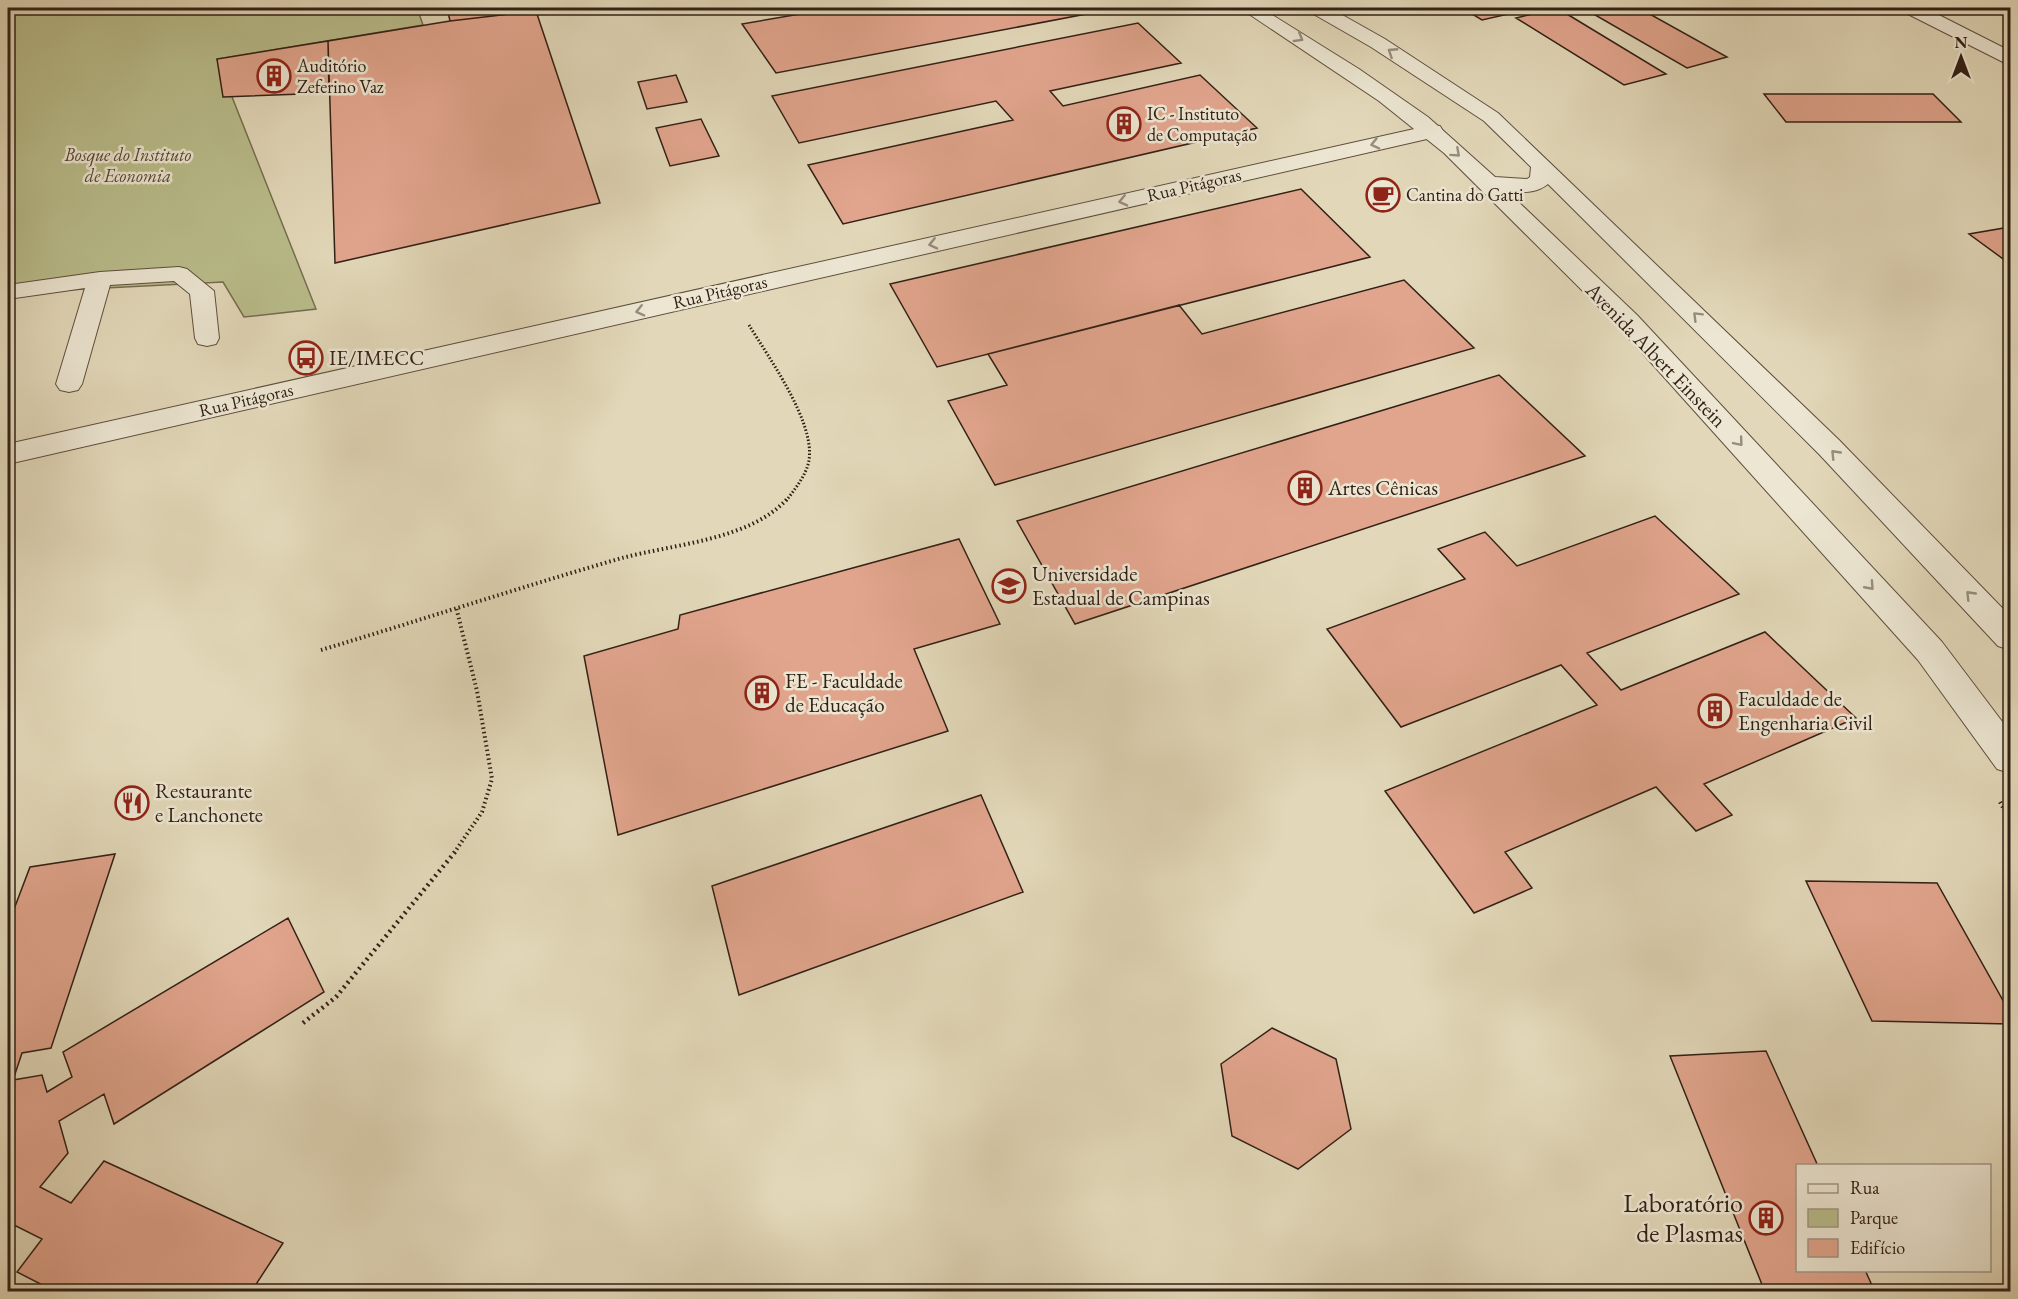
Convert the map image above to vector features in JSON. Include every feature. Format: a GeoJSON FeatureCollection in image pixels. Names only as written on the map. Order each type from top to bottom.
{"type":"FeatureCollection","features":[{"type":"Feature","properties":{"kind":"street","name":"Avenida Albert Einstein"},"geometry":{"type":"LineString","coordinates":[[1249,8],[1322,52],[1432,131],[1490,184],[1516,213],[1628,321],[1930,651],[2010,758]]}},
{"type":"Feature","properties":{"kind":"street"},"geometry":{"type":"LineString","coordinates":[[1317,8],[1434,79],[1491,117],[1618,238],[1829,447],[2010,637]]}},
{"type":"Feature","properties":{"kind":"street"},"geometry":{"type":"LineString","coordinates":[[1911,8],[2010,58]]}},
{"type":"Feature","properties":{"kind":"street"},"geometry":{"type":"LineString","coordinates":[[1385,97],[1384,86],[1395,78],[1434,79]]}},
{"type":"Feature","properties":{"kind":"street","name":"Rua Pitágoras"},"geometry":{"type":"LineString","coordinates":[[8,454],[1432,131]]}},
{"type":"Feature","properties":{"kind":"street"},"geometry":{"type":"LineString","coordinates":[[1490,184],[1532,186],[1541,179],[1542,166]]}},
{"type":"Feature","properties":{"kind":"lane"},"geometry":{"type":"LineString","coordinates":[[8,292],[100,279],[178,274],[202,291],[207,338]]}},
{"type":"Feature","properties":{"kind":"lane"},"geometry":{"type":"LineString","coordinates":[[69,384],[100,279]]}},
{"type":"Feature","properties":{"kind":"path"},"geometry":{"type":"LineString","coordinates":[[321,650],[456,607],[624,558],[725,534],[765,518],[786,501],[809,462],[810,443],[795,402],[729,290]]}},
{"type":"Feature","properties":{"kind":"path"},"geometry":{"type":"LineString","coordinates":[[303,1023],[336,997],[449,860],[482,812],[492,779],[477,691],[456,607]]}},
{"type":"Feature","properties":{"kind":"green space","name":"Bosque do Instituto de Economia"},"geometry":{"type":"Polygon","coordinates":[[[8,8],[417,8],[423,25],[217,59],[316,309],[244,317],[223,282],[8,293],[8,8]]]}},
{"type":"Feature","properties":{"kind":"building"},"geometry":{"type":"Polygon","coordinates":[[[447,8],[535,8],[536,11],[450,21],[447,8]]]}},
{"type":"Feature","properties":{"kind":"building"},"geometry":{"type":"Polygon","coordinates":[[[835,8],[1118,8],[776,73],[742,24],[835,8]]]}},
{"type":"Feature","properties":{"kind":"building"},"geometry":{"type":"Polygon","coordinates":[[[1462,8],[1535,8],[1482,20],[1462,8]]]}},
{"type":"Feature","properties":{"kind":"building"},"geometry":{"type":"Polygon","coordinates":[[[1557,8],[1666,74],[1624,85],[1516,18],[1557,8]]]}},
{"type":"Feature","properties":{"kind":"building"},"geometry":{"type":"Polygon","coordinates":[[[1583,8],[1639,8],[1727,57],[1687,68],[1583,8]]]}},
{"type":"Feature","properties":{"kind":"building"},"geometry":{"type":"Polygon","coordinates":[[[536,11],[600,203],[335,263],[328,41],[450,21],[536,11]]]}},
{"type":"Feature","properties":{"kind":"building","name":"IC - Instituto de Computação"},"geometry":{"type":"Polygon","coordinates":[[[1138,23],[1181,63],[1050,91],[1063,106],[1200,75],[1257,128],[843,224],[808,165],[1013,120],[996,101],[799,143],[772,96],[1138,23]]]}},
{"type":"Feature","properties":{"kind":"building","name":"Auditório Zeferino Vaz"},"geometry":{"type":"Polygon","coordinates":[[[328,41],[329,93],[223,97],[217,59],[328,41]]]}},
{"type":"Feature","properties":{"kind":"building"},"geometry":{"type":"Polygon","coordinates":[[[676,75],[687,102],[647,109],[638,82],[676,75]]]}},
{"type":"Feature","properties":{"kind":"building"},"geometry":{"type":"Polygon","coordinates":[[[1764,94],[1933,94],[1961,122],[1786,122],[1764,94]]]}},
{"type":"Feature","properties":{"kind":"building"},"geometry":{"type":"Polygon","coordinates":[[[701,119],[719,156],[670,166],[656,128],[701,119]]]}},
{"type":"Feature","properties":{"kind":"building"},"geometry":{"type":"Polygon","coordinates":[[[1301,189],[1370,257],[937,367],[890,284],[1301,189]]]}},
{"type":"Feature","properties":{"kind":"building"},"geometry":{"type":"Polygon","coordinates":[[[2010,227],[2010,264],[1969,234],[2010,227]]]}},
{"type":"Feature","properties":{"kind":"building"},"geometry":{"type":"Polygon","coordinates":[[[1404,280],[1474,348],[995,485],[948,401],[1007,385],[988,354],[1179,305],[1202,334],[1404,280]]]}},
{"type":"Feature","properties":{"kind":"building","name":"Artes Cênicas"},"geometry":{"type":"Polygon","coordinates":[[[1499,375],[1585,456],[1075,624],[1017,521],[1499,375]]]}},
{"type":"Feature","properties":{"kind":"building","name":"Faculdade de Engenharia Civil"},"geometry":{"type":"Polygon","coordinates":[[[1655,516],[1739,594],[1587,653],[1621,690],[1765,632],[1856,718],[1704,784],[1732,815],[1696,831],[1656,787],[1505,852],[1532,888],[1474,913],[1385,791],[1597,705],[1561,665],[1401,727],[1327,629],[1465,579],[1438,549],[1485,532],[1517,566],[1655,516]]]}},
{"type":"Feature","properties":{"kind":"building","name":"FE - Faculdade de Educação"},"geometry":{"type":"Polygon","coordinates":[[[959,539],[1000,624],[914,649],[948,731],[618,835],[584,656],[678,629],[680,615],[959,539]]]}},
{"type":"Feature","properties":{"kind":"building"},"geometry":{"type":"Polygon","coordinates":[[[981,795],[1023,892],[739,995],[712,886],[981,795]]]}},
{"type":"Feature","properties":{"kind":"building"},"geometry":{"type":"Polygon","coordinates":[[[115,854],[51,1048],[22,1053],[13,1080],[42,1075],[47,1092],[72,1077],[63,1052],[288,918],[324,992],[114,1124],[104,1094],[59,1121],[68,1153],[40,1187],[71,1203],[104,1161],[283,1243],[251,1292],[56,1292],[17,1272],[42,1239],[10,1223],[8,1226],[8,925],[30,867],[115,854]]]}},
{"type":"Feature","properties":{"kind":"building"},"geometry":{"type":"Polygon","coordinates":[[[1806,881],[1937,883],[2010,1013],[2010,1024],[1872,1021],[1806,881]]]}},
{"type":"Feature","properties":{"kind":"building"},"geometry":{"type":"Polygon","coordinates":[[[1272,1028],[1336,1059],[1351,1129],[1298,1169],[1232,1136],[1221,1064],[1272,1028]]]}},
{"type":"Feature","properties":{"kind":"building","name":"Laboratório de Plasmas"},"geometry":{"type":"Polygon","coordinates":[[[1766,1051],[1817,1164],[1796,1164],[1796,1272],[1866,1272],[1875,1292],[1765,1292],[1670,1056],[1766,1051]]]}},
{"type":"Feature","properties":{"kind":"place","name":"Auditório Zeferino Vaz"},"geometry":{"type":"Point","coordinates":[274,76]}},
{"type":"Feature","properties":{"kind":"place","name":"IC - Instituto de Computação"},"geometry":{"type":"Point","coordinates":[1124,124]}},
{"type":"Feature","properties":{"kind":"place","name":"Cantina do Gatti"},"geometry":{"type":"Point","coordinates":[1383,195]}},
{"type":"Feature","properties":{"kind":"place","name":"IE/IMECC"},"geometry":{"type":"Point","coordinates":[306,358]}},
{"type":"Feature","properties":{"kind":"place","name":"Artes Cênicas"},"geometry":{"type":"Point","coordinates":[1305,488]}},
{"type":"Feature","properties":{"kind":"place","name":"Universidade Estadual de Campinas"},"geometry":{"type":"Point","coordinates":[1009,586]}},
{"type":"Feature","properties":{"kind":"place","name":"FE - Faculdade de Educação"},"geometry":{"type":"Point","coordinates":[762,693]}},
{"type":"Feature","properties":{"kind":"place","name":"Faculdade de Engenharia Civil"},"geometry":{"type":"Point","coordinates":[1715,711]}},
{"type":"Feature","properties":{"kind":"place","name":"Restaurante e Lanchonete"},"geometry":{"type":"Point","coordinates":[132,803]}},
{"type":"Feature","properties":{"kind":"place","name":"Laboratório de Plasmas"},"geometry":{"type":"Point","coordinates":[1766,1218]}}]}
